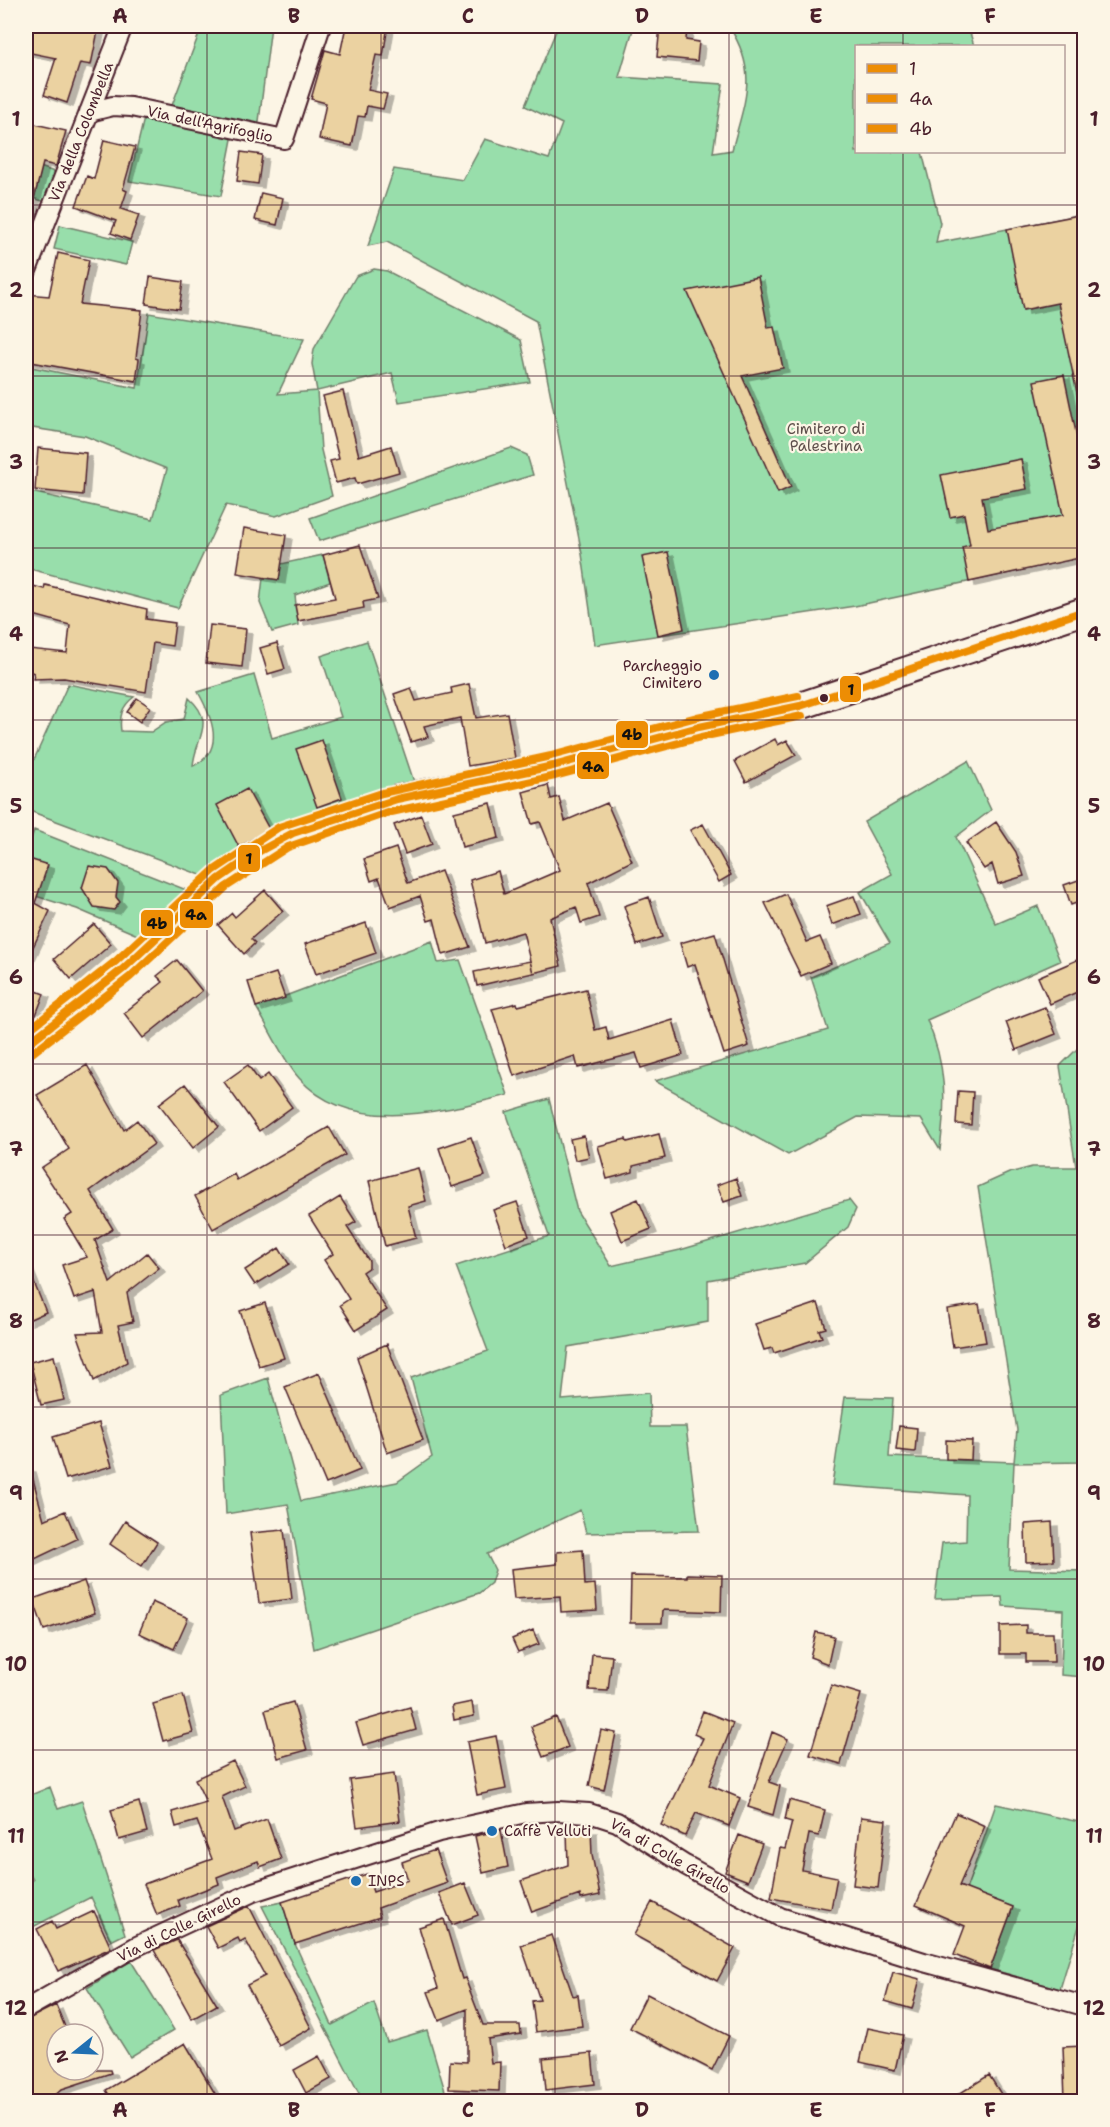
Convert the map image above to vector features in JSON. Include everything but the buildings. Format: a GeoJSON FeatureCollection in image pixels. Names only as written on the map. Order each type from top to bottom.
{"type":"FeatureCollection","features":[{"type":"Feature","properties":{"kind":"street","name":"Via della Colombella"},"geometry":{"type":"LineString","coordinates":[[26,273],[123,26]]}},
{"type":"Feature","properties":{"kind":"street","name":"Via dell'Agrifoglio"},"geometry":{"type":"LineString","coordinates":[[89,112],[113,106],[131,107],[284,139],[321,26]]}},
{"type":"Feature","properties":{"kind":"street"},"geometry":{"type":"LineString","coordinates":[[26,1045],[117,974],[219,879],[283,837],[397,799],[553,766],[699,727],[808,704],[1084,610]]}},
{"type":"Feature","properties":{"kind":"street","name":"Via di Colle Girello"},"geometry":{"type":"LineString","coordinates":[[26,2009],[135,1947],[253,1892],[439,1832],[526,1812],[558,1810],[589,1813],[617,1822],[685,1865],[780,1917],[924,1962],[1084,2006]]}},
{"type":"Feature","properties":{"kind":"green space"},"geometry":{"type":"Polygon","coordinates":[[[202,26],[271,26],[258,129],[171,108],[202,26]]]}},
{"type":"Feature","properties":{"kind":"green space","name":"Cimitero di Palestrina"},"geometry":{"type":"Polygon","coordinates":[[[558,26],[634,26],[619,77],[723,84],[713,153],[732,150],[745,101],[747,73],[744,58],[729,26],[968,26],[974,45],[855,45],[855,153],[922,153],[940,223],[936,243],[1084,214],[1084,557],[855,606],[595,645],[582,554],[536,321],[387,242],[368,246],[394,169],[463,180],[485,139],[549,159],[562,124],[525,106],[558,26]]]}},
{"type":"Feature","properties":{"kind":"green space"},"geometry":{"type":"Polygon","coordinates":[[[144,118],[233,134],[221,196],[129,181],[144,118]]]}},
{"type":"Feature","properties":{"kind":"green space"},"geometry":{"type":"Polygon","coordinates":[[[26,162],[57,173],[46,202],[26,196],[26,162]]]}},
{"type":"Feature","properties":{"kind":"green space"},"geometry":{"type":"Polygon","coordinates":[[[60,225],[132,242],[126,265],[54,249],[60,225]]]}},
{"type":"Feature","properties":{"kind":"green space"},"geometry":{"type":"Polygon","coordinates":[[[374,269],[387,271],[521,340],[530,382],[399,402],[392,373],[317,391],[312,364],[314,349],[356,276],[374,269]]]}},
{"type":"Feature","properties":{"kind":"green space"},"geometry":{"type":"Polygon","coordinates":[[[149,313],[304,339],[278,394],[317,391],[321,450],[332,496],[276,516],[226,505],[178,608],[26,568],[26,491],[153,519],[167,469],[85,436],[26,427],[26,366],[137,388],[149,313]]]}},
{"type":"Feature","properties":{"kind":"green space"},"geometry":{"type":"Polygon","coordinates":[[[511,448],[527,455],[533,475],[319,541],[310,518],[511,448]]]}},
{"type":"Feature","properties":{"kind":"green space"},"geometry":{"type":"Polygon","coordinates":[[[323,555],[330,582],[295,595],[298,625],[272,632],[260,603],[263,578],[279,580],[281,564],[323,555]]]}},
{"type":"Feature","properties":{"kind":"green space"},"geometry":{"type":"Polygon","coordinates":[[[367,641],[416,788],[206,877],[27,810],[26,812],[26,763],[32,764],[68,684],[134,697],[122,712],[121,731],[151,732],[166,722],[184,719],[189,698],[202,715],[203,723],[193,766],[204,759],[213,742],[211,722],[198,692],[254,675],[272,738],[341,717],[321,656],[367,641]]]}},
{"type":"Feature","properties":{"kind":"green space"},"geometry":{"type":"Polygon","coordinates":[[[968,761],[991,810],[956,837],[996,924],[1038,906],[1060,961],[927,1020],[938,1053],[943,1084],[940,1150],[921,1119],[858,1117],[788,1155],[655,1081],[828,1030],[811,977],[890,943],[860,892],[892,874],[864,822],[968,761]]]}},
{"type":"Feature","properties":{"kind":"green space"},"geometry":{"type":"Polygon","coordinates":[[[34,830],[189,891],[140,936],[77,909],[26,893],[26,856],[34,830]]]}},
{"type":"Feature","properties":{"kind":"green space"},"geometry":{"type":"Polygon","coordinates":[[[432,941],[438,963],[460,960],[508,1095],[455,1107],[398,1115],[371,1114],[344,1108],[320,1096],[293,1071],[256,1007],[432,941]]]}},
{"type":"Feature","properties":{"kind":"green space"},"geometry":{"type":"Polygon","coordinates":[[[1084,1042],[1084,1462],[1014,1463],[1009,1569],[1084,1571],[1084,1677],[1061,1675],[1063,1610],[1003,1606],[1002,1597],[935,1599],[942,1543],[966,1541],[967,1495],[832,1485],[845,1397],[893,1398],[889,1457],[1014,1462],[1017,1430],[978,1187],[1009,1173],[1032,1167],[1076,1167],[1060,1066],[1084,1042]]]}},
{"type":"Feature","properties":{"kind":"green space"},"geometry":{"type":"Polygon","coordinates":[[[549,1099],[577,1211],[611,1266],[680,1250],[849,1200],[856,1209],[848,1227],[805,1263],[708,1280],[708,1322],[568,1347],[562,1400],[649,1393],[650,1427],[686,1427],[699,1531],[586,1533],[580,1510],[487,1554],[495,1570],[491,1583],[479,1593],[314,1649],[288,1504],[226,1514],[221,1395],[268,1378],[301,1501],[397,1482],[432,1457],[411,1378],[488,1351],[456,1266],[549,1236],[506,1112],[549,1099]]]}},
{"type":"Feature","properties":{"kind":"green space"},"geometry":{"type":"Polygon","coordinates":[[[50,1787],[58,1809],[82,1801],[125,1934],[111,1941],[91,1897],[33,1927],[26,1906],[26,1886],[33,1880],[26,1867],[26,1797],[50,1787]]]}},
{"type":"Feature","properties":{"kind":"green space"},"geometry":{"type":"Polygon","coordinates":[[[996,1804],[1084,1823],[1084,1910],[1060,1989],[990,1969],[1013,1907],[966,1890],[996,1804]]]}},
{"type":"Feature","properties":{"kind":"green space"},"geometry":{"type":"Polygon","coordinates":[[[282,1902],[295,1944],[332,2025],[374,2003],[387,2042],[427,2030],[445,2091],[466,2098],[460,2102],[363,2101],[262,1906],[282,1902]]]}},
{"type":"Feature","properties":{"kind":"green space"},"geometry":{"type":"Polygon","coordinates":[[[131,1961],[174,2030],[130,2057],[87,1988],[131,1961]]]}},
{"type":"Feature","properties":{"kind":"transit line","name":"1"},"geometry":{"type":"LineString","coordinates":[[26,1045],[123,969],[219,879],[258,852],[293,833],[397,799],[553,766],[699,727],[800,706],[1084,611]]}},
{"type":"Feature","properties":{"kind":"transit line","name":"4b"},"geometry":{"type":"LineString","coordinates":[[26,1032],[116,961],[213,871],[279,827],[382,793],[551,756],[697,717],[798,696]]}},
{"type":"Feature","properties":{"kind":"transit line","name":"4a"},"geometry":{"type":"LineString","coordinates":[[32,1053],[130,977],[226,887],[288,847],[387,813],[555,776],[701,737],[802,716]]}},
{"type":"Feature","properties":{"kind":"place","name":"Parcheggio Cimitero"},"geometry":{"type":"Point","coordinates":[714,675]}},
{"type":"Feature","properties":{"kind":"place","name":"Caffè Velluti"},"geometry":{"type":"Point","coordinates":[492,1831]}},
{"type":"Feature","properties":{"kind":"place","name":"INPS"},"geometry":{"type":"Point","coordinates":[356,1881]}}]}
